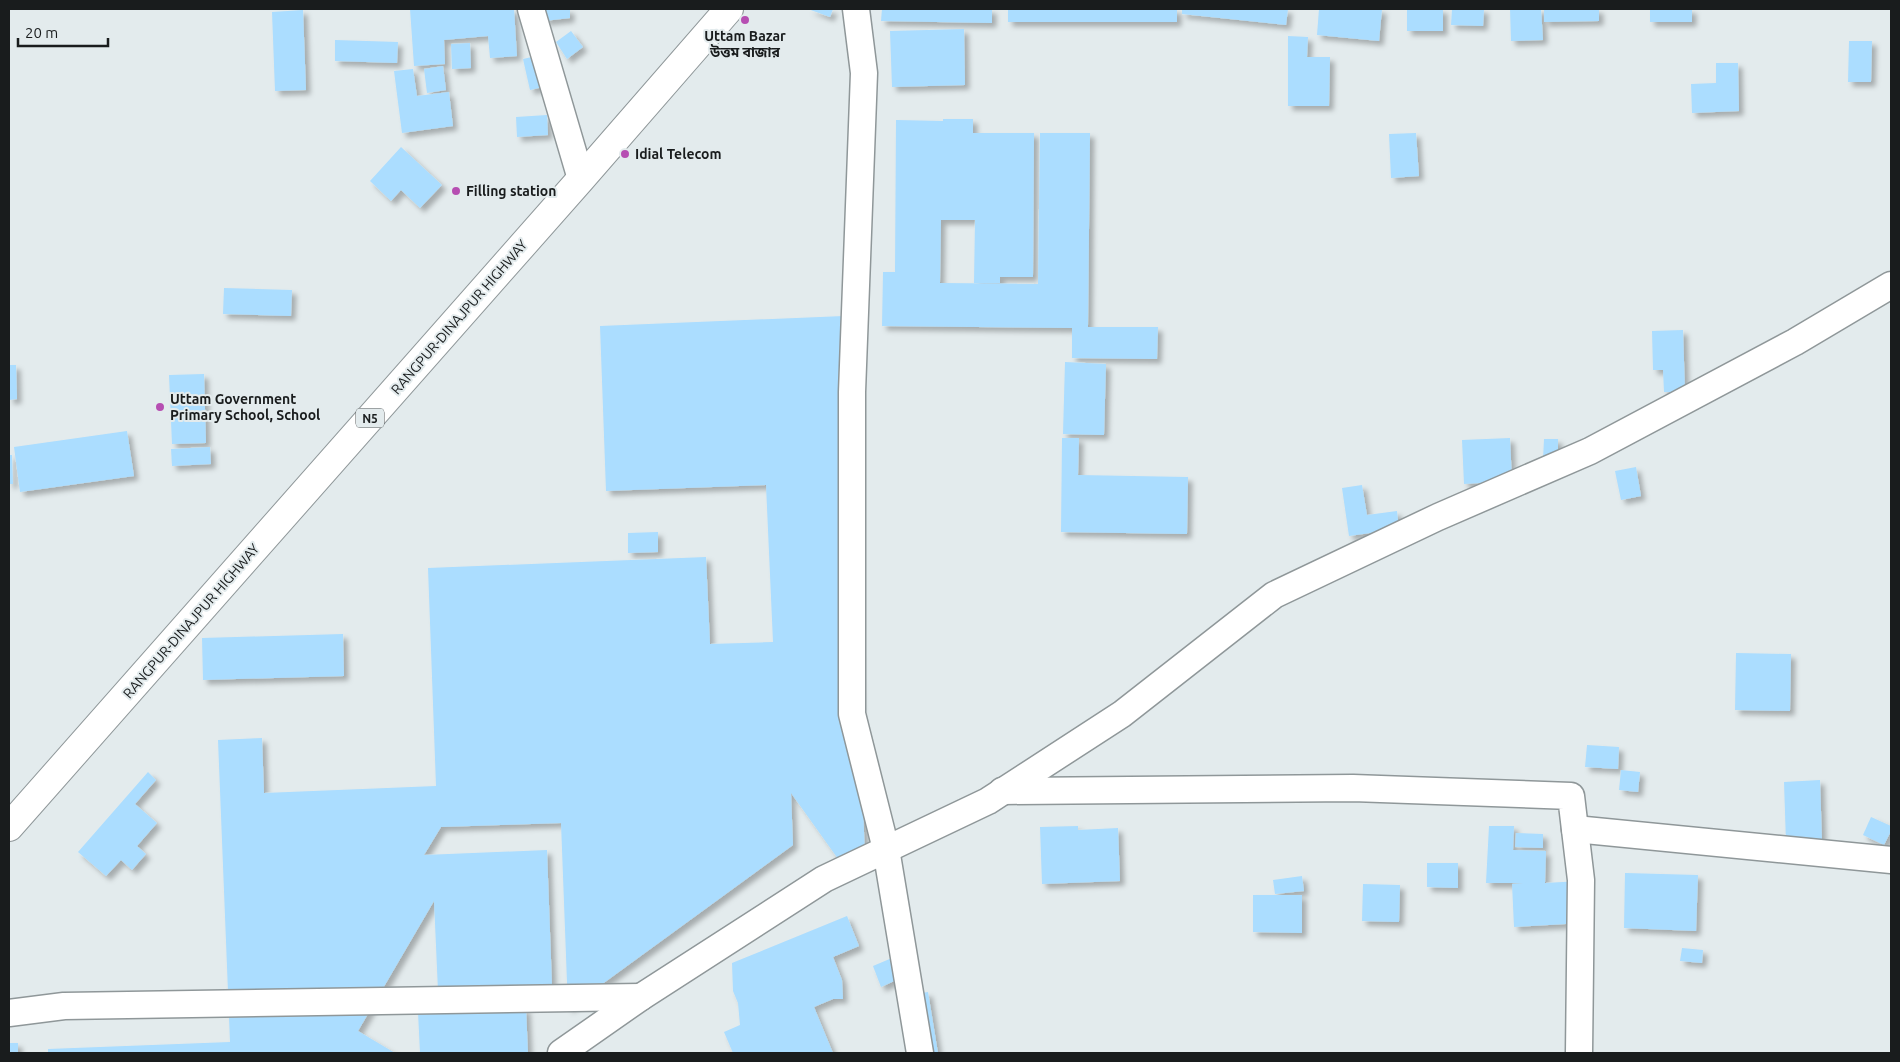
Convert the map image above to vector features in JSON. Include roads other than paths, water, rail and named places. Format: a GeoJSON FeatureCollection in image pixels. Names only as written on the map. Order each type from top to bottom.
{"type":"FeatureCollection","features":[{"type":"Feature","properties":{"kind":"highway","name":"RANGPUR-DINAJPUR HIGHWAY"},"geometry":{"type":"LineString","coordinates":[[9,827],[582,179],[729,9]]}},
{"type":"Feature","properties":{"kind":"street"},"geometry":{"type":"LineString","coordinates":[[531,9],[582,179]]}},
{"type":"Feature","properties":{"kind":"street"},"geometry":{"type":"LineString","coordinates":[[856,9],[864,73],[852,392],[852,714],[886,849],[920,1053]]}},
{"type":"Feature","properties":{"kind":"street"},"geometry":{"type":"LineString","coordinates":[[561,1053],[640,997],[824,879],[988,801],[1122,714],[1274,595],[1438,517],[1590,451],[1795,342],[1891,285]]}},
{"type":"Feature","properties":{"kind":"street"},"geometry":{"type":"LineString","coordinates":[[1002,792],[1353,788],[1571,796],[1581,880],[1579,1053]]}},
{"type":"Feature","properties":{"kind":"street"},"geometry":{"type":"LineString","coordinates":[[1575,829],[1891,860]]}},
{"type":"Feature","properties":{"kind":"street"},"geometry":{"type":"LineString","coordinates":[[9,1014],[64,1006],[640,997]]}},
{"type":"Feature","properties":{"kind":"place","name":"Uttam Bazar উত্তম বাজার"},"geometry":{"type":"Point","coordinates":[745,20]}},
{"type":"Feature","properties":{"kind":"place","name":"Idial Telecom"},"geometry":{"type":"Point","coordinates":[625,154]}},
{"type":"Feature","properties":{"kind":"place","name":"Filling station"},"geometry":{"type":"Point","coordinates":[456,191]}},
{"type":"Feature","properties":{"kind":"place","name":"Uttam Government Primary School, School"},"geometry":{"type":"Point","coordinates":[160,407]}}]}
